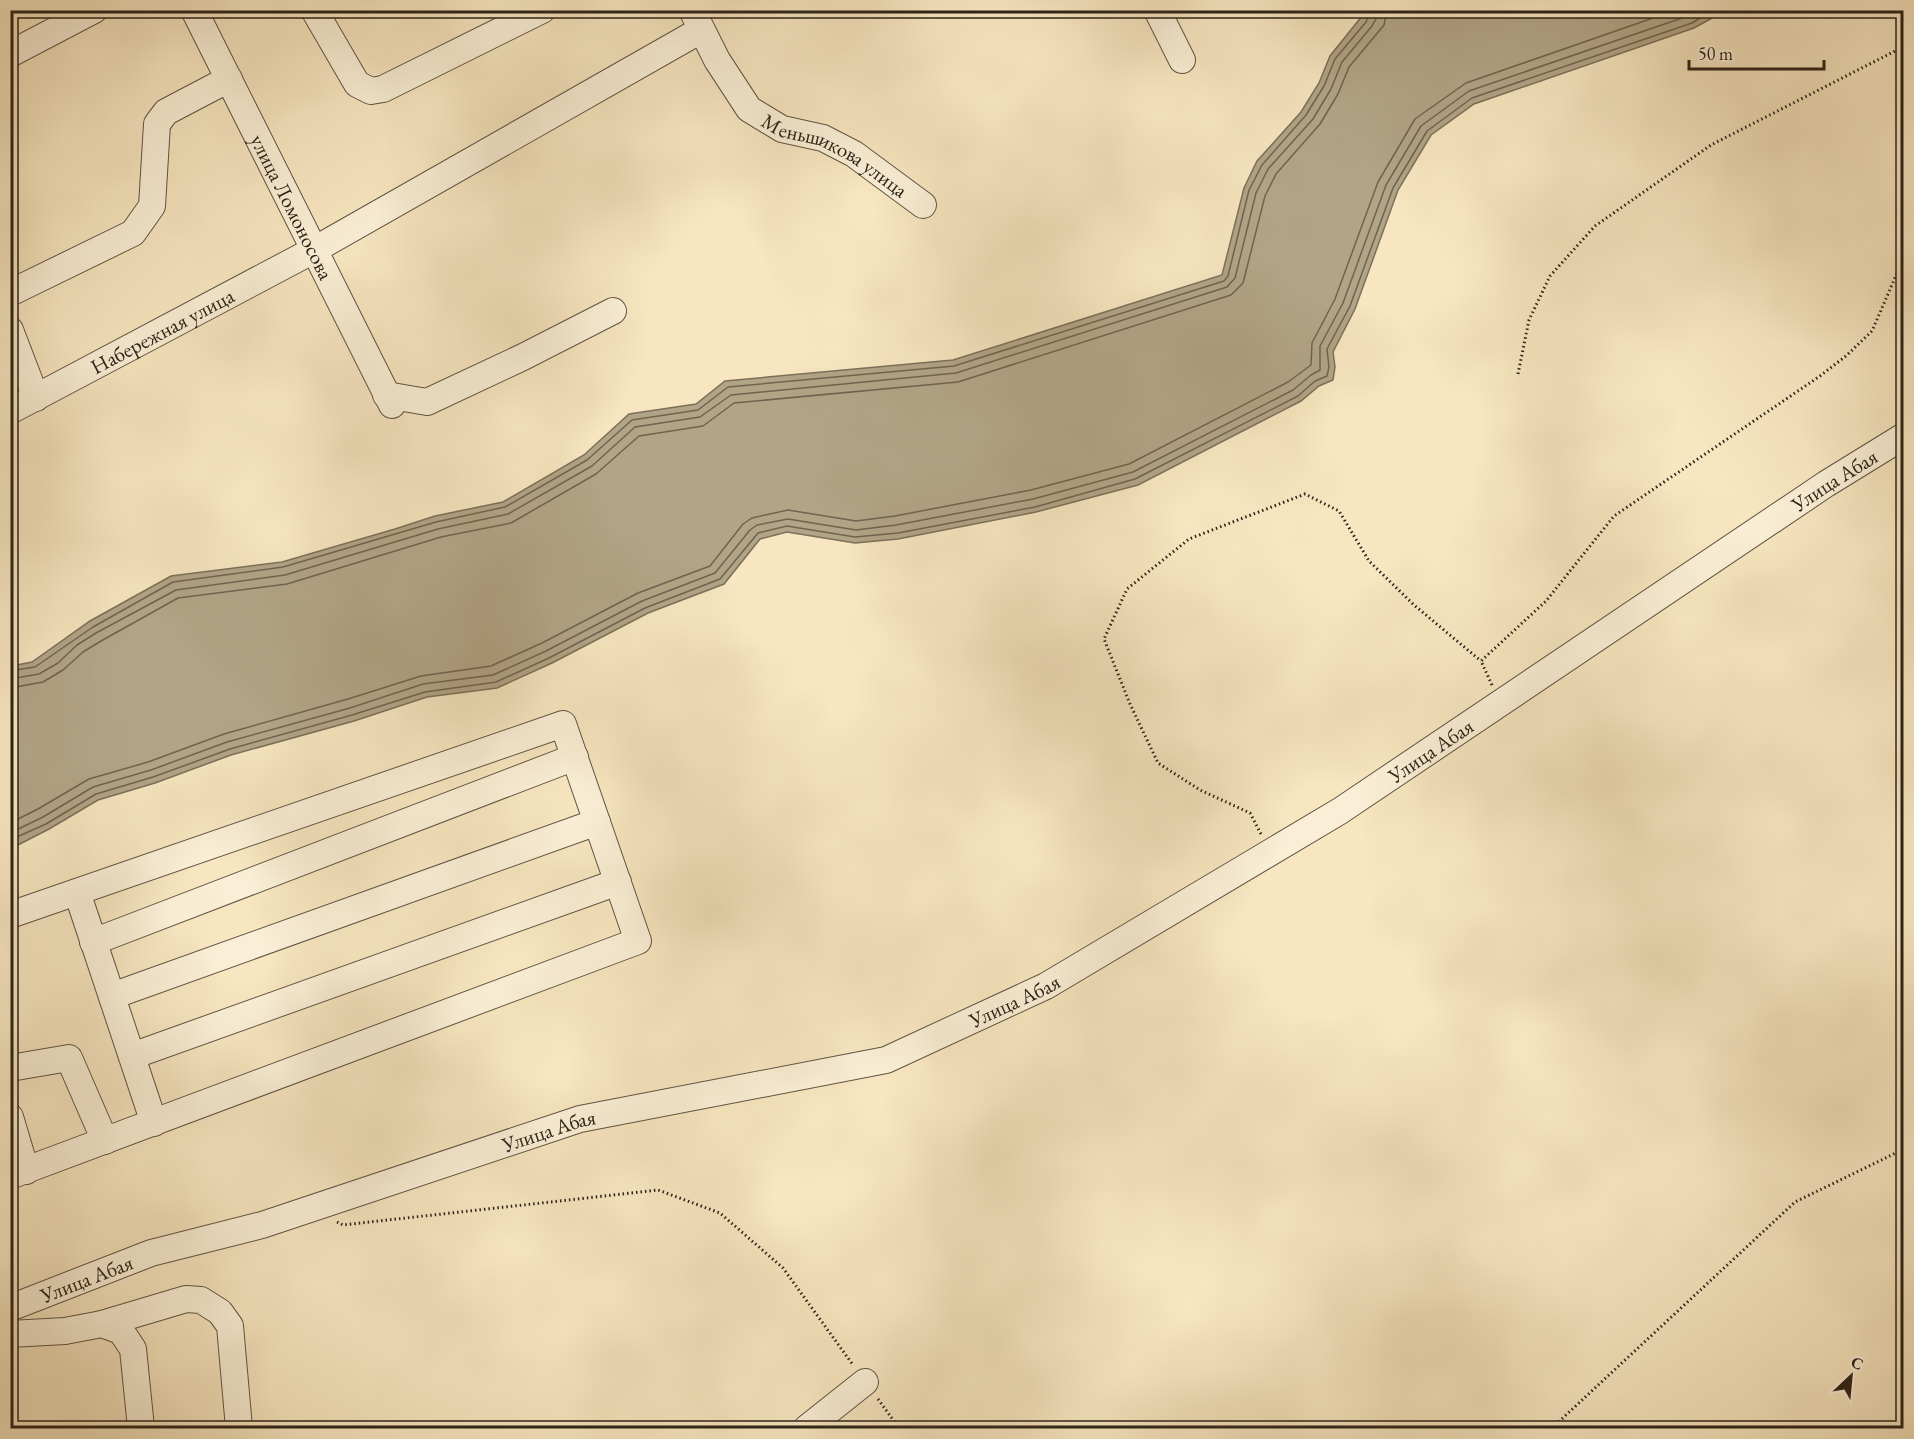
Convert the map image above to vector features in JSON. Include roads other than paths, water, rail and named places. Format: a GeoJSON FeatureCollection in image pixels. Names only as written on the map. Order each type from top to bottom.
{"type":"FeatureCollection","features":[{"type":"Feature","properties":{"kind":"street","name":"улица Ломоносова"},"geometry":{"type":"LineString","coordinates":[[194,10],[389,400],[427,402],[613,311]]}},
{"type":"Feature","properties":{"kind":"street"},"geometry":{"type":"LineString","coordinates":[[314,10],[357,84],[371,91],[382,89],[542,10]]}},
{"type":"Feature","properties":{"kind":"street"},"geometry":{"type":"LineString","coordinates":[[1157,10],[1182,60]]}},
{"type":"Feature","properties":{"kind":"street"},"geometry":{"type":"LineString","coordinates":[[10,54],[85,13]]}},
{"type":"Feature","properties":{"kind":"street","name":"Меньшикова улица"},"geometry":{"type":"LineString","coordinates":[[697,20],[717,60],[749,110],[782,129],[823,138],[854,154],[923,205]]}},
{"type":"Feature","properties":{"kind":"street","name":"Набережная улица"},"geometry":{"type":"LineString","coordinates":[[10,411],[314,250],[697,20]]}},
{"type":"Feature","properties":{"kind":"street"},"geometry":{"type":"LineString","coordinates":[[10,293],[132,233],[152,206],[157,124],[166,112],[229,80]]}},
{"type":"Feature","properties":{"kind":"street"},"geometry":{"type":"LineString","coordinates":[[10,330],[36,398]]}},
{"type":"Feature","properties":{"kind":"street","name":"Улица Абая"},"geometry":{"type":"LineString","coordinates":[[10,1308],[152,1253],[262,1225],[580,1119],[886,1060],[1046,986],[1340,811],[1826,484],[1904,436]]}},
{"type":"Feature","properties":{"kind":"street"},"geometry":{"type":"LineString","coordinates":[[10,915],[563,724],[638,941],[18,1173],[10,1117]]}},
{"type":"Feature","properties":{"kind":"street"},"geometry":{"type":"LineString","coordinates":[[93,942],[575,757]]}},
{"type":"Feature","properties":{"kind":"street"},"geometry":{"type":"LineString","coordinates":[[112,996],[597,822]]}},
{"type":"Feature","properties":{"kind":"street"},"geometry":{"type":"LineString","coordinates":[[132,1056],[618,882]]}},
{"type":"Feature","properties":{"kind":"street"},"geometry":{"type":"LineString","coordinates":[[77,892],[154,1123]]}},
{"type":"Feature","properties":{"kind":"street"},"geometry":{"type":"LineString","coordinates":[[10,1068],[69,1058],[105,1141]]}},
{"type":"Feature","properties":{"kind":"street"},"geometry":{"type":"LineString","coordinates":[[10,1334],[65,1331],[102,1324],[186,1299],[201,1300],[220,1312],[230,1326],[239,1428]]}},
{"type":"Feature","properties":{"kind":"street"},"geometry":{"type":"LineString","coordinates":[[102,1324],[121,1331],[133,1349],[141,1428]]}},
{"type":"Feature","properties":{"kind":"street"},"geometry":{"type":"LineString","coordinates":[[807,1428],[865,1382]]}},
{"type":"Feature","properties":{"kind":"water"},"geometry":{"type":"Polygon","coordinates":[[[1366,11],[1725,11],[1694,28],[1474,104],[1431,135],[1398,190],[1355,309],[1333,352],[1335,367],[1333,380],[1319,386],[1301,401],[1138,485],[1036,512],[898,539],[855,543],[787,532],[760,539],[724,584],[648,613],[552,663],[497,688],[427,697],[354,721],[231,755],[155,783],[98,800],[49,829],[11,847],[11,666],[32,662],[90,621],[171,576],[282,562],[435,516],[503,502],[584,455],[629,414],[696,404],[725,381],[953,360],[1222,275],[1244,188],[1257,161],[1301,112],[1319,83],[1330,56],[1366,11]]]}}]}
